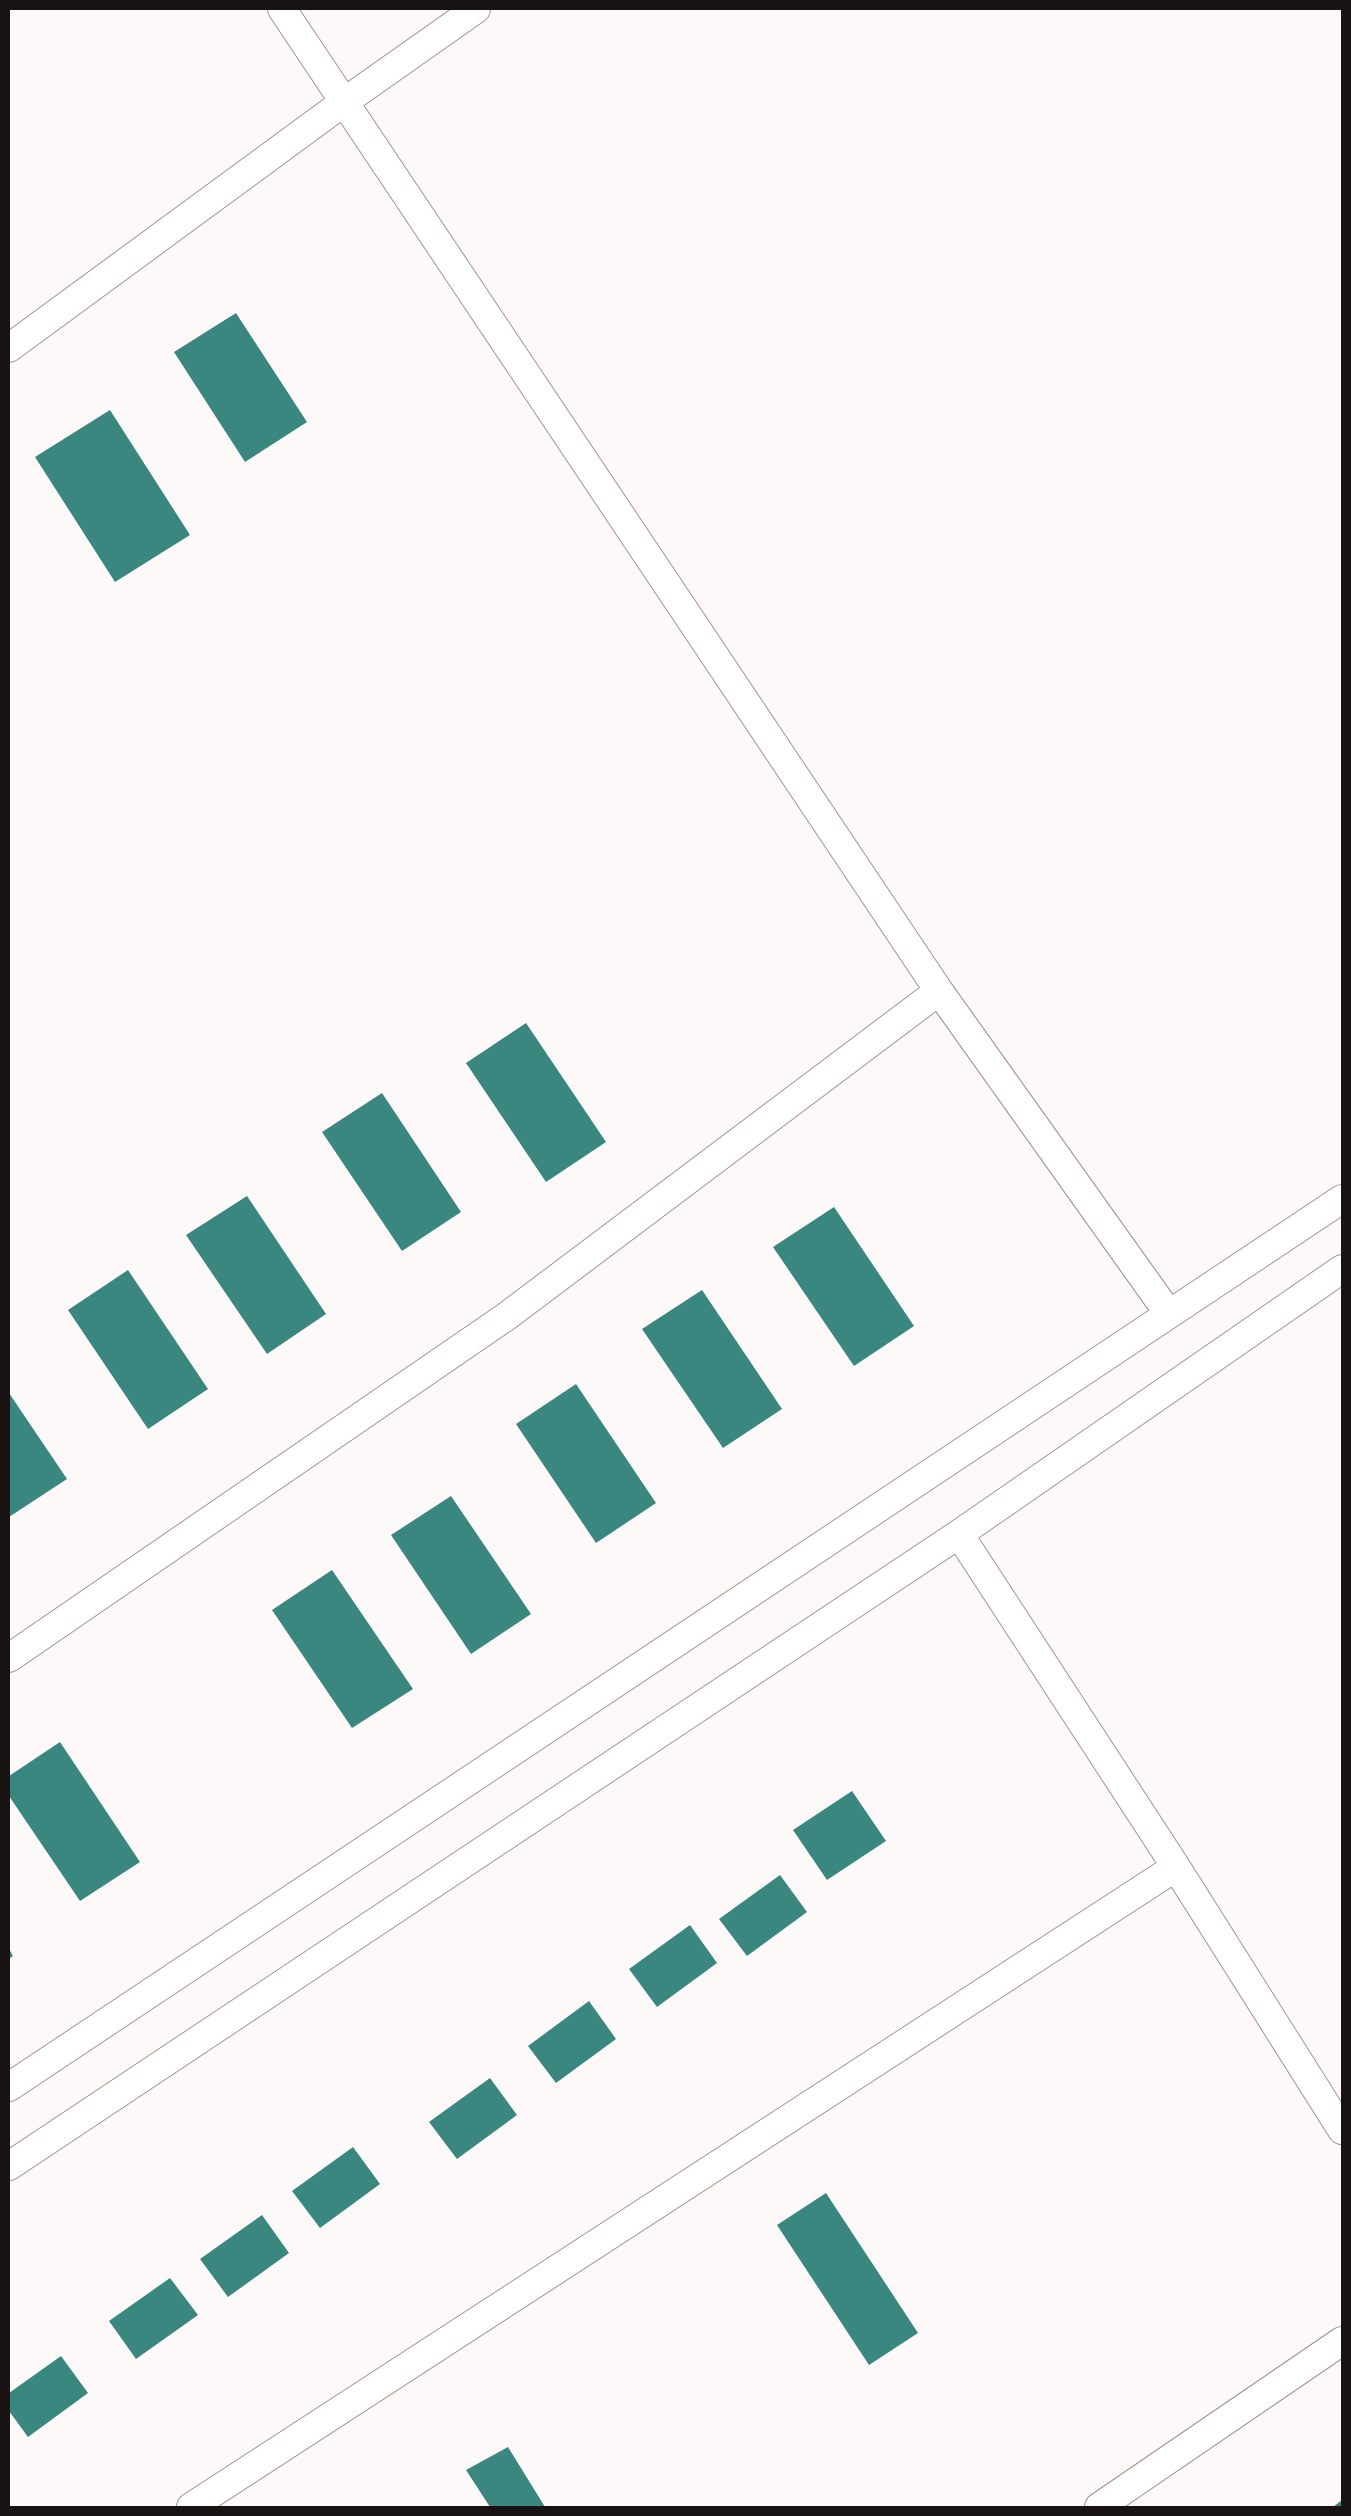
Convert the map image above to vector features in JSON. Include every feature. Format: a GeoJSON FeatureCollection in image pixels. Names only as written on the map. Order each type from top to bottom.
{"type":"FeatureCollection","features":[{"type":"Feature","properties":{"kind":"street"},"geometry":{"type":"LineString","coordinates":[[282,9],[939,991],[1170,1314]]}},
{"type":"Feature","properties":{"kind":"street"},"geometry":{"type":"LineString","coordinates":[[9,348],[344,102],[476,9]]}},
{"type":"Feature","properties":{"kind":"street"},"geometry":{"type":"LineString","coordinates":[[9,1658],[507,1316],[939,991]]}},
{"type":"Feature","properties":{"kind":"street"},"geometry":{"type":"LineString","coordinates":[[9,2087],[1342,1200]]}},
{"type":"Feature","properties":{"kind":"street"},"geometry":{"type":"LineString","coordinates":[[9,2166],[959,1534],[1342,1269]]}},
{"type":"Feature","properties":{"kind":"street"},"geometry":{"type":"LineString","coordinates":[[959,1534],[1176,1867],[1342,2130]]}},
{"type":"Feature","properties":{"kind":"street"},"geometry":{"type":"LineString","coordinates":[[191,2507],[1176,1867]]}},
{"type":"Feature","properties":{"kind":"street"},"geometry":{"type":"LineString","coordinates":[[1099,2507],[1342,2340]]}},
{"type":"Feature","properties":{"kind":"building"},"geometry":{"type":"Polygon","coordinates":[[[236,313],[307,422],[245,462],[174,352],[236,313]]]}},
{"type":"Feature","properties":{"kind":"building"},"geometry":{"type":"Polygon","coordinates":[[[110,410],[190,535],[115,582],[35,457],[110,410]]]}},
{"type":"Feature","properties":{"kind":"building"},"geometry":{"type":"Polygon","coordinates":[[[526,1023],[606,1142],[546,1182],[466,1063],[526,1023]]]}},
{"type":"Feature","properties":{"kind":"building"},"geometry":{"type":"Polygon","coordinates":[[[382,1093],[461,1212],[402,1251],[322,1132],[382,1093]]]}},
{"type":"Feature","properties":{"kind":"building"},"geometry":{"type":"Polygon","coordinates":[[[247,1196],[326,1314],[267,1354],[186,1235],[247,1196]]]}},
{"type":"Feature","properties":{"kind":"building"},"geometry":{"type":"Polygon","coordinates":[[[834,1207],[914,1326],[854,1366],[773,1247],[834,1207]]]}},
{"type":"Feature","properties":{"kind":"building"},"geometry":{"type":"Polygon","coordinates":[[[128,1270],[208,1389],[148,1429],[68,1310],[128,1270]]]}},
{"type":"Feature","properties":{"kind":"building"},"geometry":{"type":"Polygon","coordinates":[[[702,1290],[782,1409],[723,1448],[642,1329],[702,1290]]]}},
{"type":"Feature","properties":{"kind":"building"},"geometry":{"type":"Polygon","coordinates":[[[576,1384],[656,1503],[596,1543],[516,1424],[576,1384]]]}},
{"type":"Feature","properties":{"kind":"building"},"geometry":{"type":"Polygon","coordinates":[[[9,1393],[67,1479],[9,1517],[9,1393]]]}},
{"type":"Feature","properties":{"kind":"building"},"geometry":{"type":"Polygon","coordinates":[[[451,1496],[531,1614],[471,1654],[391,1535],[451,1496]]]}},
{"type":"Feature","properties":{"kind":"building"},"geometry":{"type":"Polygon","coordinates":[[[332,1570],[413,1689],[352,1728],[272,1610],[332,1570]]]}},
{"type":"Feature","properties":{"kind":"building"},"geometry":{"type":"Polygon","coordinates":[[[60,1742],[140,1862],[80,1901],[9,1796],[9,1776],[60,1742]]]}},
{"type":"Feature","properties":{"kind":"building"},"geometry":{"type":"Polygon","coordinates":[[[852,1791],[886,1841],[827,1880],[793,1830],[852,1791]]]}},
{"type":"Feature","properties":{"kind":"building"},"geometry":{"type":"Polygon","coordinates":[[[780,1875],[807,1912],[747,1956],[719,1919],[780,1875]]]}},
{"type":"Feature","properties":{"kind":"building"},"geometry":{"type":"Polygon","coordinates":[[[690,1925],[717,1963],[657,2007],[629,1969],[690,1925]]]}},
{"type":"Feature","properties":{"kind":"building"},"geometry":{"type":"Polygon","coordinates":[[[9,1949],[13,1956],[9,1959],[9,1949]]]}},
{"type":"Feature","properties":{"kind":"building"},"geometry":{"type":"Polygon","coordinates":[[[589,2001],[616,2039],[556,2083],[528,2046],[589,2001]]]}},
{"type":"Feature","properties":{"kind":"building"},"geometry":{"type":"Polygon","coordinates":[[[490,2078],[517,2115],[457,2159],[429,2122],[490,2078]]]}},
{"type":"Feature","properties":{"kind":"building"},"geometry":{"type":"Polygon","coordinates":[[[353,2147],[380,2184],[320,2228],[292,2191],[353,2147]]]}},
{"type":"Feature","properties":{"kind":"building"},"geometry":{"type":"Polygon","coordinates":[[[826,2193],[918,2333],[869,2365],[777,2225],[826,2193]]]}},
{"type":"Feature","properties":{"kind":"building"},"geometry":{"type":"Polygon","coordinates":[[[262,2215],[289,2253],[228,2297],[200,2259],[262,2215]]]}},
{"type":"Feature","properties":{"kind":"building"},"geometry":{"type":"Polygon","coordinates":[[[170,2278],[198,2315],[136,2359],[109,2321],[170,2278]]]}},
{"type":"Feature","properties":{"kind":"building"},"geometry":{"type":"Polygon","coordinates":[[[61,2356],[88,2393],[28,2437],[9,2411],[9,2393],[61,2356]]]}},
{"type":"Feature","properties":{"kind":"building"},"geometry":{"type":"Polygon","coordinates":[[[508,2447],[545,2507],[490,2507],[466,2470],[508,2447]]]}},
{"type":"Feature","properties":{"kind":"building"},"geometry":{"type":"Polygon","coordinates":[[[1342,2500],[1342,2507],[1333,2507],[1342,2500]]]}}]}
